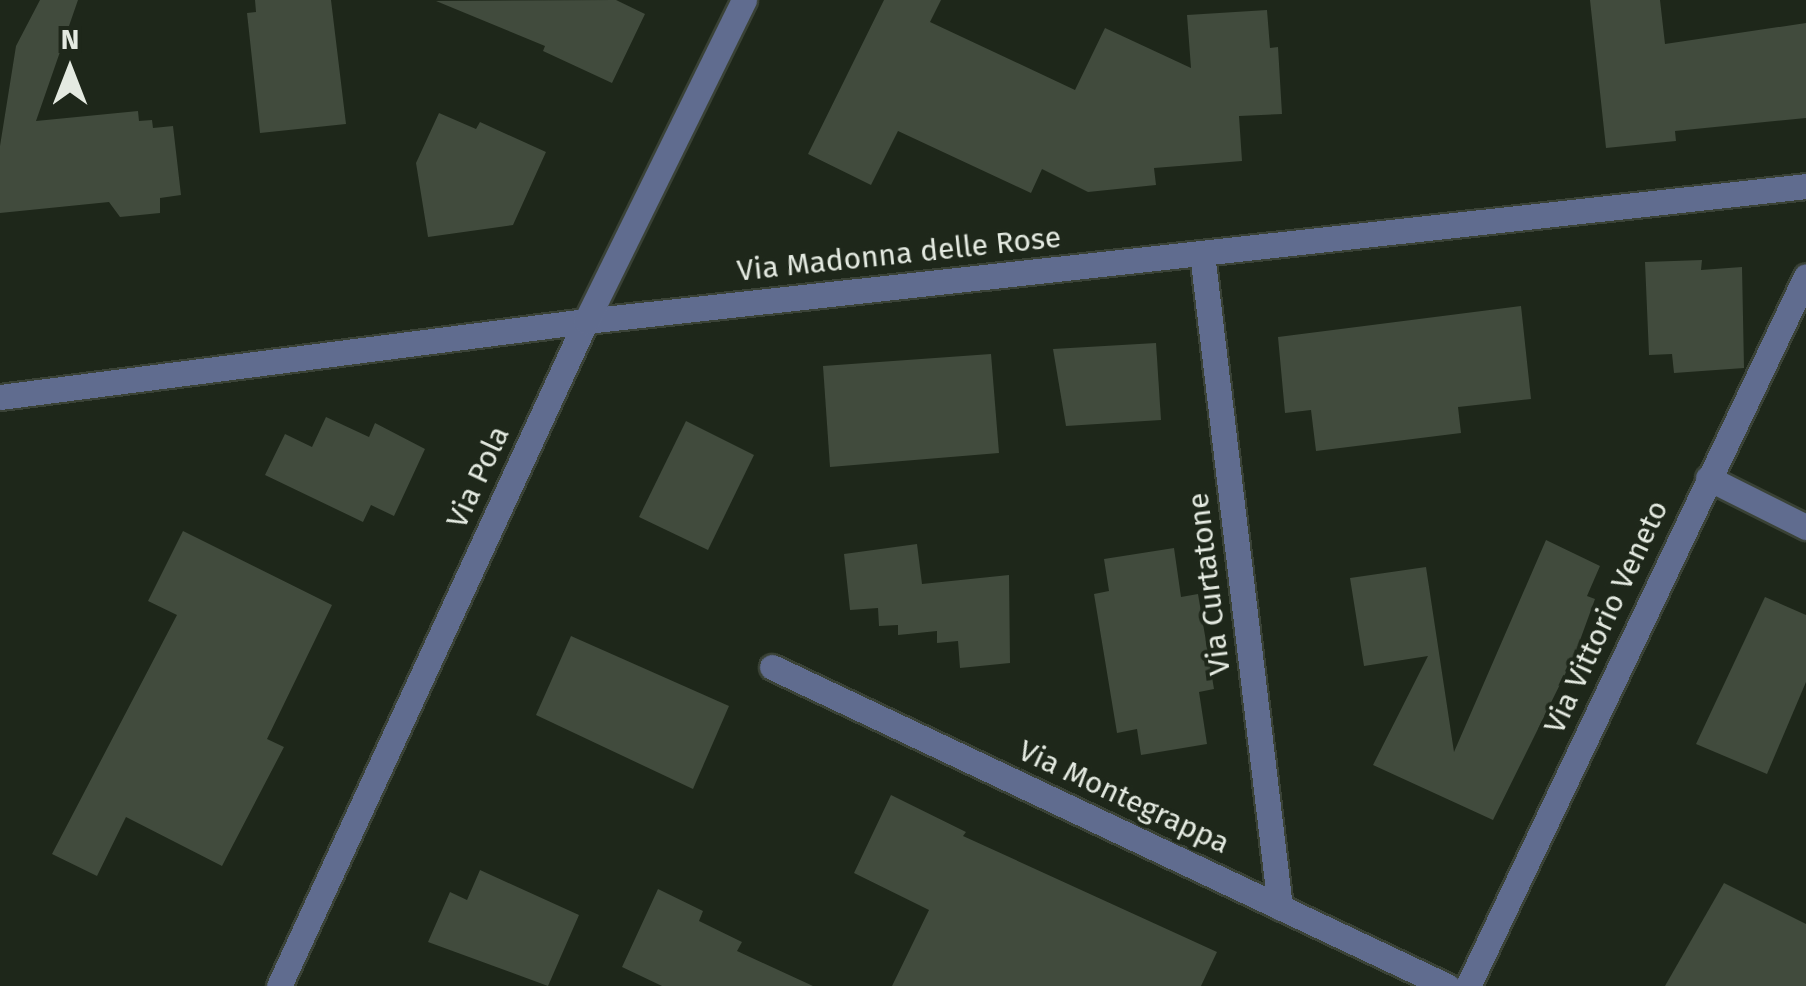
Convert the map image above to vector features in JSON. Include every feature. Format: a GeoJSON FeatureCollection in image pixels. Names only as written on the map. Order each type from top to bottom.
{"type":"FeatureCollection","features":[{"type":"Feature","properties":{"kind":"street","name":"Via Pola"},"geometry":{"type":"LineString","coordinates":[[279,986],[586,322],[744,0]]}},
{"type":"Feature","properties":{"kind":"street","name":"Via Madonna delle Rose"},"geometry":{"type":"LineString","coordinates":[[0,398],[586,322],[1806,186]]}},
{"type":"Feature","properties":{"kind":"street","name":"Via Curtatone"},"geometry":{"type":"LineString","coordinates":[[1202,253],[1280,907]]}},
{"type":"Feature","properties":{"kind":"street","name":"Via Vittorio Veneto"},"geometry":{"type":"LineString","coordinates":[[1468,986],[1806,276]]}},
{"type":"Feature","properties":{"kind":"street"},"geometry":{"type":"LineString","coordinates":[[1708,478],[1806,526]]}},
{"type":"Feature","properties":{"kind":"street","name":"Via Montegrappa"},"geometry":{"type":"LineString","coordinates":[[772,667],[1447,986]]}},
{"type":"Feature","properties":{"kind":"building"},"geometry":{"type":"Polygon","coordinates":[[[40,0],[78,0],[36,121],[138,111],[139,121],[152,120],[153,128],[173,126],[181,195],[160,198],[160,213],[120,217],[109,202],[0,213],[0,146],[16,46],[40,0]]]}},
{"type":"Feature","properties":{"kind":"building"},"geometry":{"type":"Polygon","coordinates":[[[255,0],[331,0],[346,124],[260,133],[247,13],[256,12],[255,0]]]}},
{"type":"Feature","properties":{"kind":"building"},"geometry":{"type":"Polygon","coordinates":[[[616,0],[645,14],[612,83],[543,51],[545,46],[436,1],[616,0]]]}},
{"type":"Feature","properties":{"kind":"building"},"geometry":{"type":"Polygon","coordinates":[[[884,0],[941,0],[930,22],[1075,90],[1105,28],[1191,68],[1187,15],[1267,10],[1270,48],[1278,47],[1282,114],[1239,116],[1242,161],[1154,168],[1156,185],[1088,192],[1042,169],[1031,193],[898,131],[871,185],[808,154],[884,0]]]}},
{"type":"Feature","properties":{"kind":"building"},"geometry":{"type":"Polygon","coordinates":[[[1590,0],[1660,0],[1665,44],[1806,23],[1806,118],[1675,131],[1676,141],[1606,148],[1590,0]]]}},
{"type":"Feature","properties":{"kind":"building"},"geometry":{"type":"Polygon","coordinates":[[[439,113],[476,129],[480,122],[546,152],[513,225],[428,237],[416,163],[439,113]]]}},
{"type":"Feature","properties":{"kind":"building"},"geometry":{"type":"Polygon","coordinates":[[[1702,260],[1701,270],[1742,267],[1744,368],[1674,373],[1672,354],[1649,355],[1645,262],[1702,260]]]}},
{"type":"Feature","properties":{"kind":"building"},"geometry":{"type":"Polygon","coordinates":[[[1521,306],[1531,399],[1458,407],[1461,433],[1316,451],[1311,410],[1285,413],[1278,337],[1521,306]]]}},
{"type":"Feature","properties":{"kind":"building"},"geometry":{"type":"Polygon","coordinates":[[[1156,343],[1161,420],[1066,426],[1053,349],[1156,343]]]}},
{"type":"Feature","properties":{"kind":"building"},"geometry":{"type":"Polygon","coordinates":[[[991,354],[999,453],[830,467],[823,366],[991,354]]]}},
{"type":"Feature","properties":{"kind":"building"},"geometry":{"type":"Polygon","coordinates":[[[326,417],[369,437],[375,423],[425,449],[394,516],[371,505],[363,522],[265,475],[285,434],[312,447],[326,417]]]}},
{"type":"Feature","properties":{"kind":"building"},"geometry":{"type":"Polygon","coordinates":[[[686,421],[754,455],[708,550],[639,517],[686,421]]]}},
{"type":"Feature","properties":{"kind":"building"},"geometry":{"type":"Polygon","coordinates":[[[183,531],[332,605],[267,739],[284,747],[222,866],[126,817],[97,876],[52,854],[177,615],[148,601],[183,531]]]}},
{"type":"Feature","properties":{"kind":"building"},"geometry":{"type":"Polygon","coordinates":[[[1546,540],[1600,566],[1587,596],[1595,599],[1575,654],[1493,820],[1373,765],[1428,656],[1364,666],[1350,578],[1426,567],[1454,752],[1546,540]]]}},
{"type":"Feature","properties":{"kind":"building"},"geometry":{"type":"Polygon","coordinates":[[[917,544],[922,584],[1009,575],[1010,663],[960,668],[958,641],[937,643],[937,631],[898,635],[898,625],[879,626],[878,608],[850,610],[844,554],[917,544]]]}},
{"type":"Feature","properties":{"kind":"building"},"geometry":{"type":"Polygon","coordinates":[[[1174,548],[1181,597],[1198,594],[1214,689],[1199,692],[1207,744],[1141,755],[1137,729],[1117,733],[1094,594],[1109,591],[1104,559],[1174,548]]]}},
{"type":"Feature","properties":{"kind":"building"},"geometry":{"type":"Polygon","coordinates":[[[1765,597],[1806,615],[1806,682],[1767,774],[1696,744],[1765,597]]]}},
{"type":"Feature","properties":{"kind":"building"},"geometry":{"type":"Polygon","coordinates":[[[571,636],[729,706],[693,789],[536,715],[571,636]]]}},
{"type":"Feature","properties":{"kind":"building"},"geometry":{"type":"Polygon","coordinates":[[[891,795],[966,832],[963,836],[1217,952],[1201,986],[892,986],[929,910],[854,873],[891,795]]]}},
{"type":"Feature","properties":{"kind":"building"},"geometry":{"type":"Polygon","coordinates":[[[480,870],[579,915],[548,986],[428,942],[450,892],[467,900],[480,870]]]}},
{"type":"Feature","properties":{"kind":"building"},"geometry":{"type":"Polygon","coordinates":[[[1724,883],[1806,924],[1806,986],[1665,986],[1724,883]]]}},
{"type":"Feature","properties":{"kind":"building"},"geometry":{"type":"Polygon","coordinates":[[[658,889],[703,911],[699,921],[742,942],[737,951],[813,986],[662,986],[622,967],[658,889]]]}}]}
